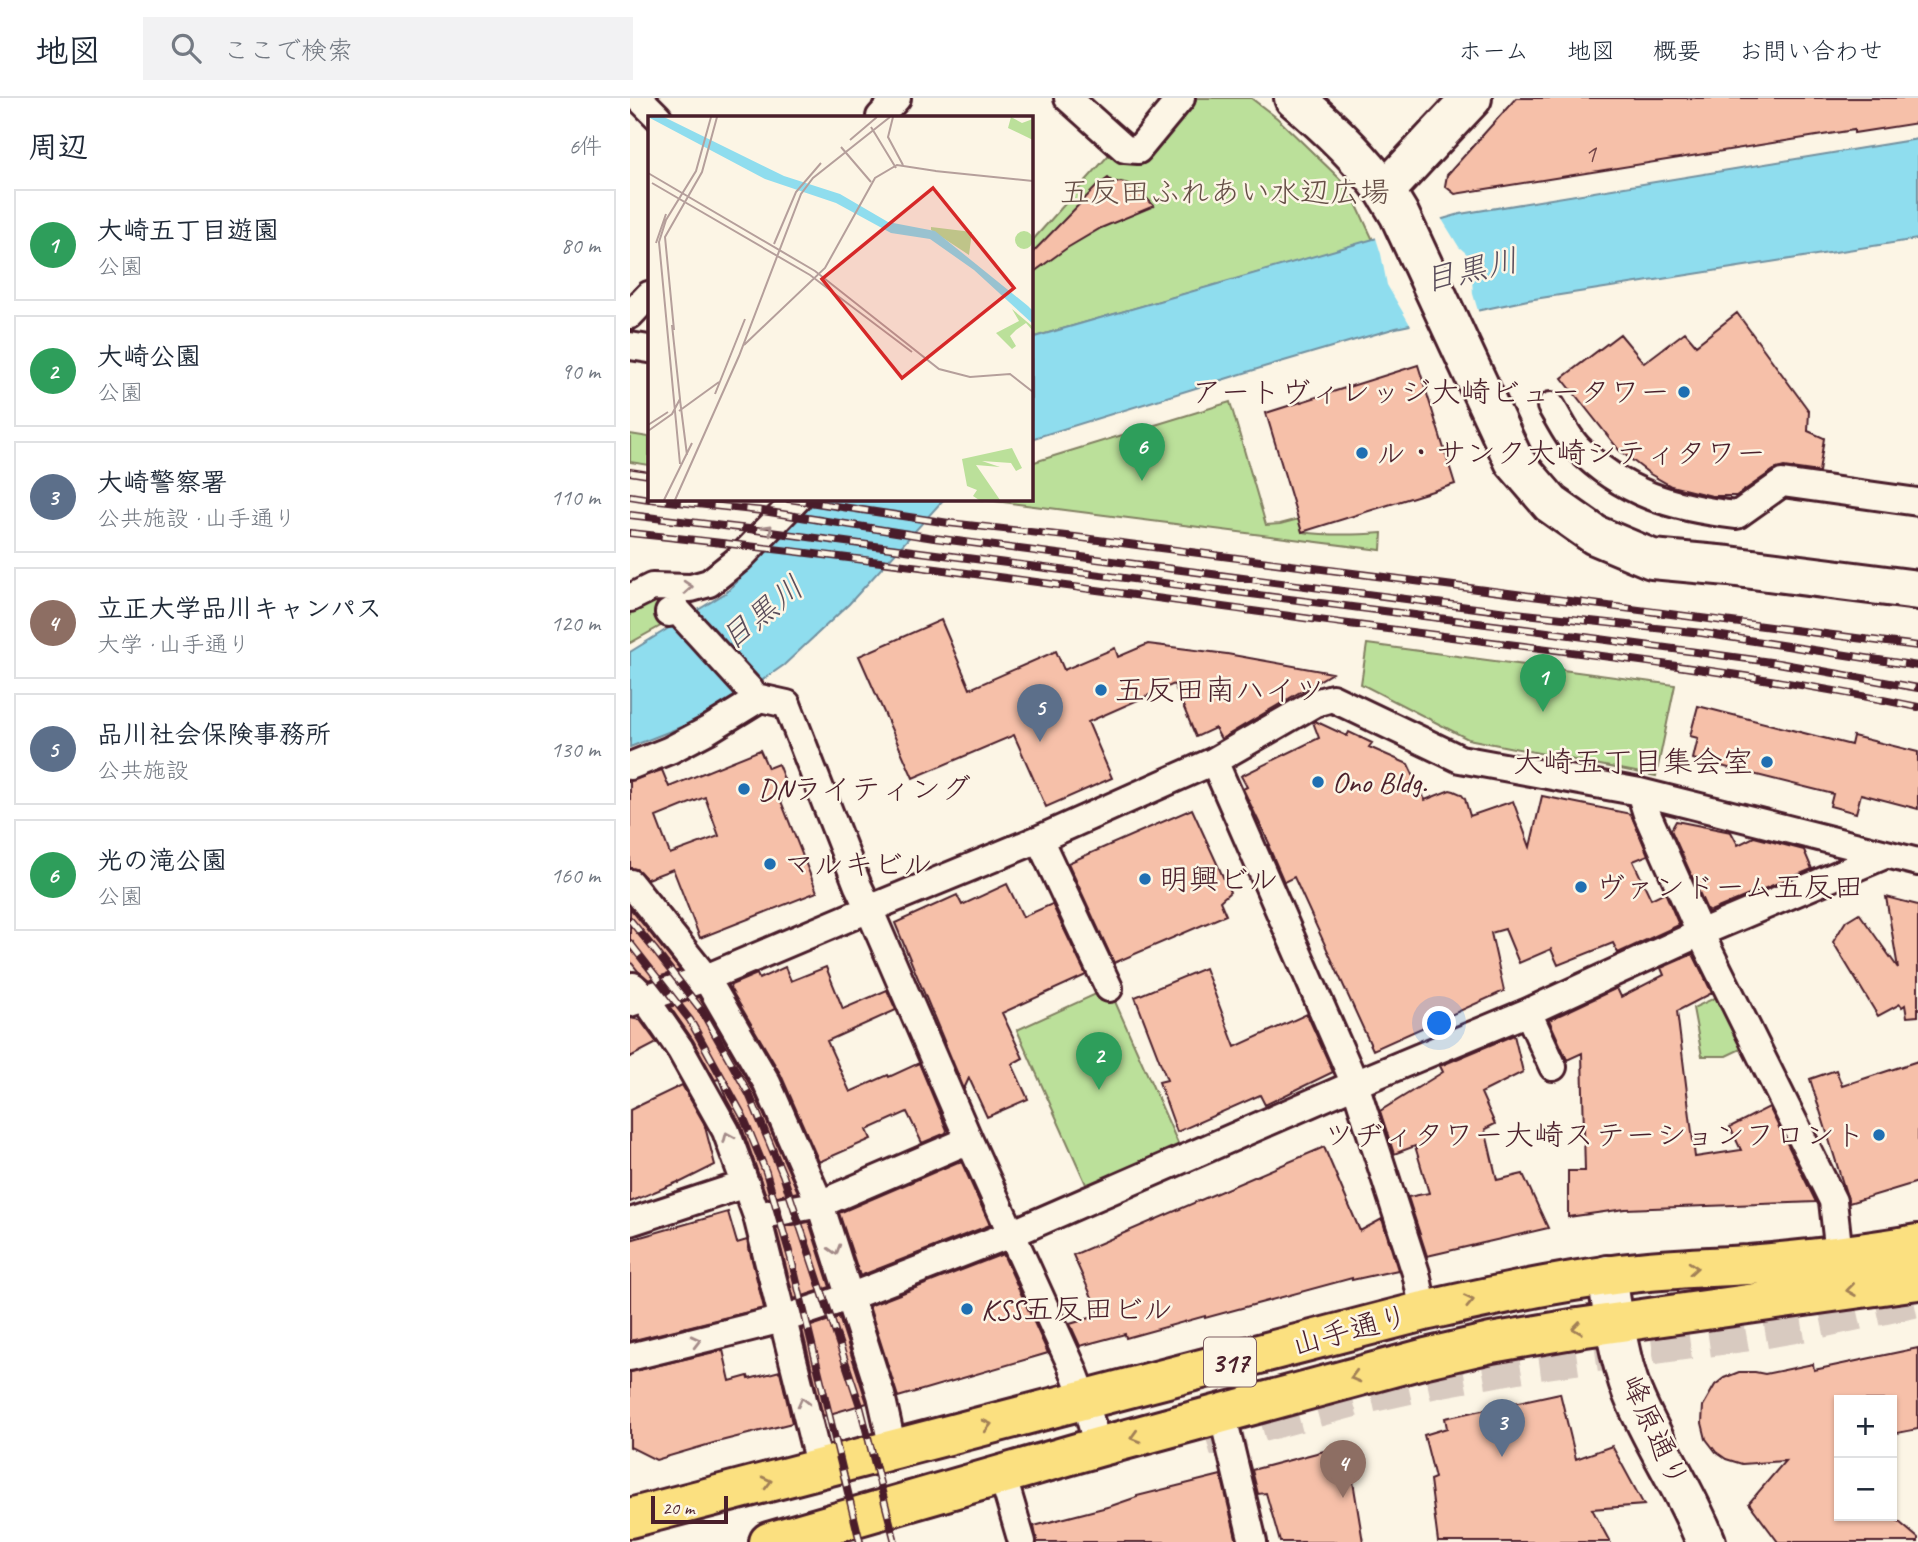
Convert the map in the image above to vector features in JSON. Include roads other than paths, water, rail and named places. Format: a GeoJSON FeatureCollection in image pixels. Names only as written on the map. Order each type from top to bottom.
{"type":"FeatureCollection","features":[{"type":"Feature","properties":{"kind":"main road","name":"山手通り"},"geometry":{"type":"LineString","coordinates":[[630,1518],[1424,1311],[1519,1290],[1649,1271],[1749,1265],[1918,1244]]}},
{"type":"Feature","properties":{"kind":"main road","name":"山手通り"},"geometry":{"type":"LineString","coordinates":[[769,1542],[1098,1447],[1478,1346],[1615,1322],[1918,1280]]}},
{"type":"Feature","properties":{"kind":"street"},"geometry":{"type":"LineString","coordinates":[[881,116],[897,98]]}},
{"type":"Feature","properties":{"kind":"street"},"geometry":{"type":"LineString","coordinates":[[1068,98],[1125,149],[1138,150],[1181,98]]}},
{"type":"Feature","properties":{"kind":"street"},"geometry":{"type":"LineString","coordinates":[[1294,98],[1349,148],[1385,191],[1514,461],[1550,504],[1595,535],[1652,559],[1918,590]]}},
{"type":"Feature","properties":{"kind":"street"},"geometry":{"type":"LineString","coordinates":[[1385,191],[1472,98]]}},
{"type":"Feature","properties":{"kind":"street"},"geometry":{"type":"LineString","coordinates":[[630,315],[648,296]]}},
{"type":"Feature","properties":{"kind":"street"},"geometry":{"type":"LineString","coordinates":[[630,346],[648,349]]}},
{"type":"Feature","properties":{"kind":"street"},"geometry":{"type":"LineString","coordinates":[[1551,406],[1576,445],[1607,472],[1643,494],[1682,507],[1737,515],[1782,483],[1918,502]]}},
{"type":"Feature","properties":{"kind":"street"},"geometry":{"type":"LineString","coordinates":[[630,598],[652,587],[691,588],[709,583],[740,558],[796,500]]}},
{"type":"Feature","properties":{"kind":"street"},"geometry":{"type":"LineString","coordinates":[[669,613],[676,609],[750,690]]}},
{"type":"Feature","properties":{"kind":"street"},"geometry":{"type":"LineString","coordinates":[[630,766],[670,750],[760,698],[787,704],[858,886],[1072,1367],[1098,1447]]}},
{"type":"Feature","properties":{"kind":"street"},"geometry":{"type":"LineString","coordinates":[[820,1468],[757,1216],[726,1131],[680,1049],[635,994],[706,978],[1039,839],[1214,761],[1315,703],[1332,698],[1460,759],[1640,792],[1918,862]]}},
{"type":"Feature","properties":{"kind":"street"},"geometry":{"type":"LineString","coordinates":[[1214,761],[1354,1084],[1416,1273],[1424,1311]]}},
{"type":"Feature","properties":{"kind":"street"},"geometry":{"type":"LineString","coordinates":[[1640,792],[1647,814],[1700,933],[1833,1201],[1839,1255]]}},
{"type":"Feature","properties":{"kind":"street"},"geometry":{"type":"LineString","coordinates":[[1039,839],[1109,988]]}},
{"type":"Feature","properties":{"kind":"street"},"geometry":{"type":"LineString","coordinates":[[630,1357],[783,1319],[849,1297],[1012,1234],[1354,1084],[1528,1012],[1700,933],[1885,855]]}},
{"type":"Feature","properties":{"kind":"street"},"geometry":{"type":"LineString","coordinates":[[630,883],[706,978],[767,1083],[820,1204],[881,1395],[893,1449]]}},
{"type":"Feature","properties":{"kind":"street"},"geometry":{"type":"LineString","coordinates":[[1528,1012],[1553,1067]]}},
{"type":"Feature","properties":{"kind":"street"},"geometry":{"type":"LineString","coordinates":[[757,1216],[820,1204],[970,1140]]}},
{"type":"Feature","properties":{"kind":"street"},"geometry":{"type":"LineString","coordinates":[[634,1212],[746,1184]]}},
{"type":"Feature","properties":{"kind":"street","name":"峰原通り"},"geometry":{"type":"LineString","coordinates":[[1607,1276],[1623,1364],[1632,1390],[1649,1430],[1697,1519],[1706,1542]]}},
{"type":"Feature","properties":{"kind":"street"},"geometry":{"type":"LineString","coordinates":[[1222,1413],[1253,1542]]}},
{"type":"Feature","properties":{"kind":"street"},"geometry":{"type":"LineString","coordinates":[[1002,1474],[1022,1542]]}},
{"type":"Feature","properties":{"kind":"water","name":"目黒川"},"geometry":{"type":"Polygon","coordinates":[[[1918,139],[1918,239],[1528,300],[1396,328],[1032,439],[1032,338],[1460,214],[1918,139]]]}},
{"type":"Feature","properties":{"kind":"water","name":"目黒川"},"geometry":{"type":"Polygon","coordinates":[[[814,500],[943,500],[849,604],[784,665],[714,714],[630,747],[630,652],[727,592],[814,500]]]}},
{"type":"Feature","properties":{"kind":"tunnel"},"geometry":{"type":"LineString","coordinates":[[1206,1438],[1368,1394],[1441,1378],[1523,1363],[1743,1333],[1918,1298]]}},
{"type":"Feature","properties":{"kind":"railway"},"geometry":{"type":"LineString","coordinates":[[630,472],[648,475]]}},
{"type":"Feature","properties":{"kind":"railway"},"geometry":{"type":"LineString","coordinates":[[630,496],[648,499]]}},
{"type":"Feature","properties":{"kind":"railway"},"geometry":{"type":"LineString","coordinates":[[659,500],[763,511],[934,538],[1507,612],[1702,633],[1918,666]]}},
{"type":"Feature","properties":{"kind":"railway"},"geometry":{"type":"LineString","coordinates":[[796,500],[949,523],[1918,646]]}},
{"type":"Feature","properties":{"kind":"railway"},"geometry":{"type":"LineString","coordinates":[[630,515],[1525,629],[1778,663],[1918,688]]}},
{"type":"Feature","properties":{"kind":"railway"},"geometry":{"type":"LineString","coordinates":[[630,533],[900,564],[1635,660],[1777,681],[1918,707]]}},
{"type":"Feature","properties":{"kind":"railway"},"geometry":{"type":"LineString","coordinates":[[630,920],[702,1011],[749,1094],[783,1175],[860,1406],[895,1542]]}},
{"type":"Feature","properties":{"kind":"railway"},"geometry":{"type":"LineString","coordinates":[[630,943],[690,1020],[743,1116],[766,1172],[792,1262],[860,1542]]}},
{"type":"Feature","properties":{"kind":"place","name":"アートヴィレッジ大崎ビュータワー"},"geometry":{"type":"Point","coordinates":[1684,392]}},
{"type":"Feature","properties":{"kind":"place","name":"ル・サンク大崎シティタワー"},"geometry":{"type":"Point","coordinates":[1362,453]}},
{"type":"Feature","properties":{"kind":"place","name":"光の滝公園"},"geometry":{"type":"Point","coordinates":[1142,481]}},
{"type":"Feature","properties":{"kind":"place","name":"五反田南ハイツ"},"geometry":{"type":"Point","coordinates":[1101,690]}},
{"type":"Feature","properties":{"kind":"place","name":"大崎五丁目遊園"},"geometry":{"type":"Point","coordinates":[1543,712]}},
{"type":"Feature","properties":{"kind":"place","name":"品川社会保険事務所"},"geometry":{"type":"Point","coordinates":[1040,742]}},
{"type":"Feature","properties":{"kind":"place","name":"大崎五丁目集会室"},"geometry":{"type":"Point","coordinates":[1767,762]}},
{"type":"Feature","properties":{"kind":"place","name":"Ono Bldg."},"geometry":{"type":"Point","coordinates":[1318,782]}},
{"type":"Feature","properties":{"kind":"place","name":"DNライティング"},"geometry":{"type":"Point","coordinates":[744,789]}},
{"type":"Feature","properties":{"kind":"place","name":"マルキビル"},"geometry":{"type":"Point","coordinates":[770,864]}},
{"type":"Feature","properties":{"kind":"place","name":"明興ビル"},"geometry":{"type":"Point","coordinates":[1145,879]}},
{"type":"Feature","properties":{"kind":"place","name":"ヴァンドーム五反田"},"geometry":{"type":"Point","coordinates":[1581,887]}},
{"type":"Feature","properties":{"kind":"place","name":"大崎公園"},"geometry":{"type":"Point","coordinates":[1099,1090]}},
{"type":"Feature","properties":{"kind":"place","name":"ツヂィタワー大崎ステーションフロント"},"geometry":{"type":"Point","coordinates":[1879,1135]}},
{"type":"Feature","properties":{"kind":"place","name":"KSS五反田ビル"},"geometry":{"type":"Point","coordinates":[967,1309]}},
{"type":"Feature","properties":{"kind":"place","name":"大崎警察署"},"geometry":{"type":"Point","coordinates":[1502,1457]}},
{"type":"Feature","properties":{"kind":"place","name":"立正大学品川キャンパス"},"geometry":{"type":"Point","coordinates":[1343,1498]}},
{"type":"Feature","properties":{"kind":"park label","name":"五反田ふれあい水辺広場"},"geometry":{"type":"Point","coordinates":[1225,192]}}]}
